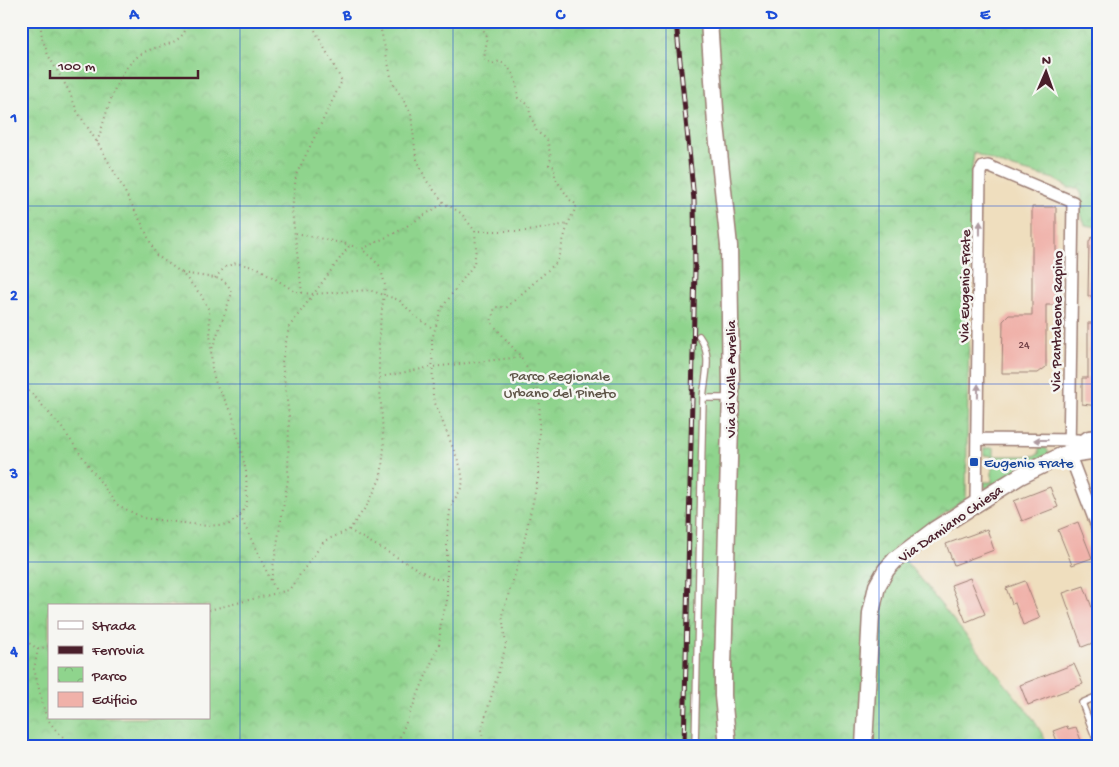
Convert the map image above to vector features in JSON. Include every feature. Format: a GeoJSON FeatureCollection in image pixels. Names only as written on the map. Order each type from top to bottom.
{"type":"FeatureCollection","features":[{"type":"Feature","properties":{"kind":"street","name":"Via di Valle Aurelia"},"geometry":{"type":"LineString","coordinates":[[709,21],[716,124],[729,246],[731,398],[723,666],[723,696],[728,743]]}},
{"type":"Feature","properties":{"kind":"street","name":"Via Eugenio Frate"},"geometry":{"type":"LineString","coordinates":[[976,503],[981,169],[988,166],[993,167],[1073,202]]}},
{"type":"Feature","properties":{"kind":"street","name":"Via Pantaleone Rapino"},"geometry":{"type":"LineString","coordinates":[[1070,446],[1073,202]]}},
{"type":"Feature","properties":{"kind":"street"},"geometry":{"type":"LineString","coordinates":[[978,439],[1070,446],[1098,529]]}},
{"type":"Feature","properties":{"kind":"street","name":"Via Damiano Chiesa"},"geometry":{"type":"LineString","coordinates":[[864,746],[870,622],[877,586],[883,575],[895,560],[914,544],[976,503],[1070,446],[1095,442]]}},
{"type":"Feature","properties":{"kind":"lane"},"geometry":{"type":"LineString","coordinates":[[695,746],[703,398],[708,356],[699,336]]}},
{"type":"Feature","properties":{"kind":"lane"},"geometry":{"type":"LineString","coordinates":[[703,398],[731,398]]}},
{"type":"Feature","properties":{"kind":"lane"},"geometry":{"type":"LineString","coordinates":[[1098,696],[1082,703],[1098,744]]}},
{"type":"Feature","properties":{"kind":"path"},"geometry":{"type":"LineString","coordinates":[[21,384],[62,428],[116,504],[143,518],[207,526],[229,524],[240,516],[247,504],[246,471],[232,413],[216,384],[210,356],[209,310],[201,295],[182,273],[156,255],[143,226],[98,142],[78,111],[69,91],[48,55],[42,38],[40,21]]}},
{"type":"Feature","properties":{"kind":"path"},"geometry":{"type":"LineString","coordinates":[[98,142],[113,92],[129,64],[142,53],[168,46],[178,40],[187,27],[188,21]]}},
{"type":"Feature","properties":{"kind":"path"},"geometry":{"type":"LineString","coordinates":[[302,293],[292,211],[296,174],[342,81],[310,21]]}},
{"type":"Feature","properties":{"kind":"path"},"geometry":{"type":"LineString","coordinates":[[379,21],[392,81],[411,113],[416,157],[426,180],[444,203],[461,213],[475,230],[476,248],[474,264],[441,309],[432,339],[433,398],[461,468],[463,482],[460,492],[451,504],[447,533],[447,602],[441,620],[439,645],[396,746]]}},
{"type":"Feature","properties":{"kind":"path"},"geometry":{"type":"LineString","coordinates":[[480,21],[487,39],[484,59],[492,64],[500,61],[512,70],[517,82],[518,98],[529,105],[536,132],[547,139],[551,158],[549,165],[555,167],[555,178],[570,200],[577,205],[568,224],[557,262],[507,307],[496,307],[490,322],[521,357],[540,392],[538,479],[521,555],[502,615],[506,645],[482,728],[483,746]]}},
{"type":"Feature","properties":{"kind":"path"},"geometry":{"type":"LineString","coordinates":[[362,249],[397,232],[444,203]]}},
{"type":"Feature","properties":{"kind":"path"},"geometry":{"type":"LineString","coordinates":[[475,230],[528,231],[568,224]]}},
{"type":"Feature","properties":{"kind":"path"},"geometry":{"type":"LineString","coordinates":[[210,610],[289,590],[324,541],[349,530],[368,504],[381,477],[384,447],[379,377],[379,333],[385,284],[380,266],[362,249],[296,232]]}},
{"type":"Feature","properties":{"kind":"path"},"geometry":{"type":"LineString","coordinates":[[271,580],[288,479],[289,416],[282,362],[289,326],[350,245]]}},
{"type":"Feature","properties":{"kind":"path"},"geometry":{"type":"LineString","coordinates":[[215,278],[225,267],[236,263],[258,268],[296,292],[312,294],[369,290],[399,300],[418,318],[435,329]]}},
{"type":"Feature","properties":{"kind":"path"},"geometry":{"type":"LineString","coordinates":[[182,273],[221,279],[228,285],[232,293],[210,356]]}},
{"type":"Feature","properties":{"kind":"path"},"geometry":{"type":"LineString","coordinates":[[379,377],[432,368],[521,357]]}},
{"type":"Feature","properties":{"kind":"path"},"geometry":{"type":"LineString","coordinates":[[240,516],[277,593]]}},
{"type":"Feature","properties":{"kind":"path"},"geometry":{"type":"LineString","coordinates":[[349,530],[435,579],[447,579]]}},
{"type":"Feature","properties":{"kind":"path"},"geometry":{"type":"LineString","coordinates":[[21,638],[38,649],[48,646]]}},
{"type":"Feature","properties":{"kind":"path"},"geometry":{"type":"LineString","coordinates":[[38,649],[34,669],[48,720]]}},
{"type":"Feature","properties":{"kind":"path"},"geometry":{"type":"LineString","coordinates":[[48,720],[72,746]]}},
{"type":"Feature","properties":{"kind":"green space","name":"Parco Regionale Urbano del Pineto"},"geometry":{"type":"Polygon","coordinates":[[[21,21],[1098,21],[1098,227],[1085,225],[1080,211],[1082,195],[1078,188],[1069,188],[1054,179],[1006,166],[974,153],[972,169],[966,499],[894,548],[1032,717],[1044,737],[1046,746],[21,746],[21,21]]]}},
{"type":"Feature","properties":{"kind":"green space"},"geometry":{"type":"Polygon","coordinates":[[[984,448],[994,448],[994,456],[1033,456],[1039,454],[1039,448],[1046,448],[1049,453],[986,488],[982,484],[984,482],[992,482],[992,456],[984,455],[984,448]]]}},
{"type":"Feature","properties":{"kind":"building"},"geometry":{"type":"Polygon","coordinates":[[[1032,207],[1056,207],[1056,305],[1046,305],[1046,367],[1038,373],[1002,373],[1003,321],[1009,315],[1032,315],[1032,207]]]}},
{"type":"Feature","properties":{"kind":"building"},"geometry":{"type":"Polygon","coordinates":[[[1098,235],[1098,296],[1088,296],[1089,242],[1091,238],[1098,235]]]}},
{"type":"Feature","properties":{"kind":"building"},"geometry":{"type":"Polygon","coordinates":[[[1088,323],[1098,323],[1098,406],[1082,404],[1082,378],[1088,378],[1088,323]]]}},
{"type":"Feature","properties":{"kind":"building"},"geometry":{"type":"Polygon","coordinates":[[[1050,487],[1058,507],[1022,521],[1014,501],[1050,487]]]}},
{"type":"Feature","properties":{"kind":"building"},"geometry":{"type":"Polygon","coordinates":[[[1078,522],[1092,558],[1072,565],[1058,530],[1078,522]]]}},
{"type":"Feature","properties":{"kind":"building"},"geometry":{"type":"Polygon","coordinates":[[[987,529],[994,550],[954,565],[946,544],[987,529]]]}},
{"type":"Feature","properties":{"kind":"building"},"geometry":{"type":"Polygon","coordinates":[[[970,578],[985,614],[966,622],[951,585],[970,578]]]}},
{"type":"Feature","properties":{"kind":"building"},"geometry":{"type":"Polygon","coordinates":[[[1025,581],[1040,618],[1023,625],[1015,603],[1012,604],[1006,588],[1025,581]]]}},
{"type":"Feature","properties":{"kind":"building"},"geometry":{"type":"Polygon","coordinates":[[[1084,586],[1098,624],[1098,641],[1082,647],[1063,593],[1084,586]]]}},
{"type":"Feature","properties":{"kind":"building"},"geometry":{"type":"Polygon","coordinates":[[[1074,664],[1083,684],[1028,705],[1020,685],[1074,664]]]}},
{"type":"Feature","properties":{"kind":"building"},"geometry":{"type":"Polygon","coordinates":[[[1067,726],[1068,729],[1076,727],[1083,746],[1059,746],[1053,731],[1067,726]]]}},
{"type":"Feature","properties":{"kind":"railway"},"geometry":{"type":"LineString","coordinates":[[676,21],[694,200],[695,268],[684,746]]}},
{"type":"Feature","properties":{"kind":"place","name":"Eugenio Frate"},"geometry":{"type":"Point","coordinates":[974,462]}}]}
